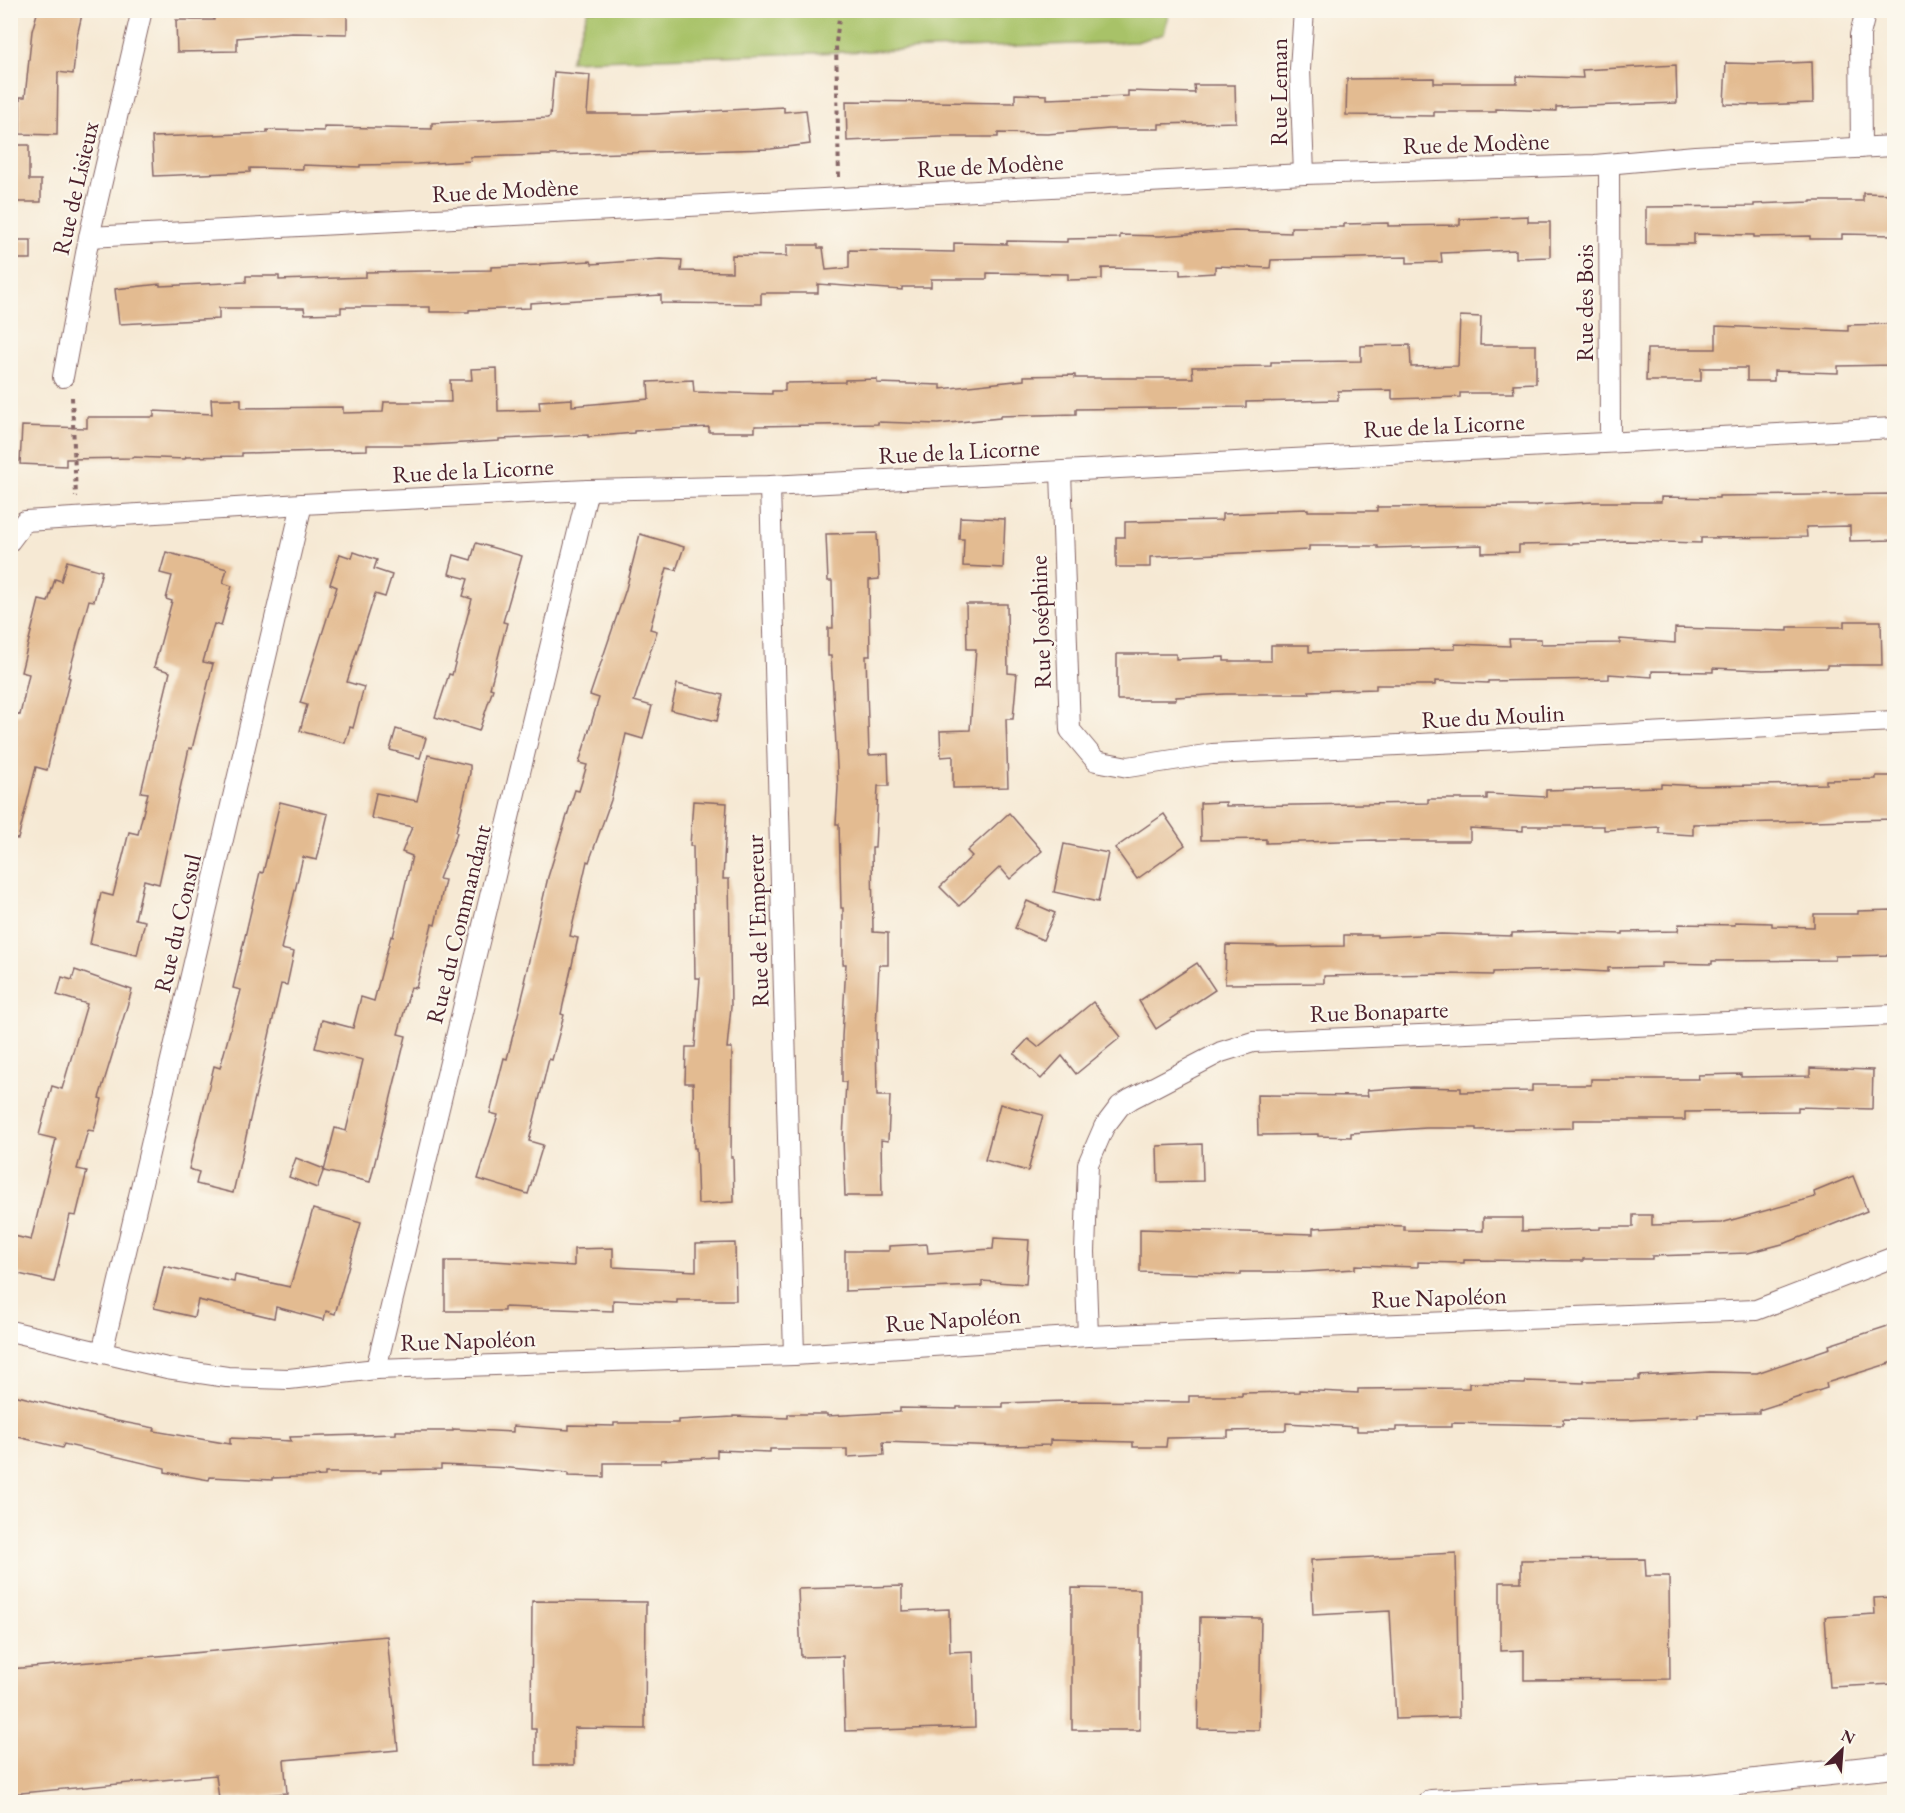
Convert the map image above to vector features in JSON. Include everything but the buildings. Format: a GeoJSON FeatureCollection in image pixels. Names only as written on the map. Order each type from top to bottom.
{"type":"FeatureCollection","features":[{"type":"Feature","properties":{"kind":"street","name":"Rue de Lisieux"},"geometry":{"type":"LineString","coordinates":[[63,377],[89,237],[142,10]]}},
{"type":"Feature","properties":{"kind":"street","name":"Rue Leman"},"geometry":{"type":"LineString","coordinates":[[1304,10],[1300,69],[1304,174]]}},
{"type":"Feature","properties":{"kind":"street"},"geometry":{"type":"LineString","coordinates":[[1861,148],[1860,35],[1866,10]]}},
{"type":"Feature","properties":{"kind":"street","name":"Rue de Modène"},"geometry":{"type":"LineString","coordinates":[[89,237],[1304,174],[1608,164],[1695,156],[1894,146]]}},
{"type":"Feature","properties":{"kind":"street","name":"Rue des Bois"},"geometry":{"type":"LineString","coordinates":[[1608,164],[1610,441]]}},
{"type":"Feature","properties":{"kind":"street","name":"Rue de la Licorne"},"geometry":{"type":"LineString","coordinates":[[10,541],[25,521],[302,504],[588,490],[770,486],[1894,428]]}},
{"type":"Feature","properties":{"kind":"street","name":"Rue Joséphine"},"geometry":{"type":"LineString","coordinates":[[1060,472],[1070,730],[1096,761]]}},
{"type":"Feature","properties":{"kind":"street","name":"Rue de l'Empereur"},"geometry":{"type":"LineString","coordinates":[[770,486],[794,1355]]}},
{"type":"Feature","properties":{"kind":"street","name":"Rue du Commandant"},"geometry":{"type":"LineString","coordinates":[[376,1369],[588,490]]}},
{"type":"Feature","properties":{"kind":"street","name":"Rue du Consul"},"geometry":{"type":"LineString","coordinates":[[102,1353],[302,504]]}},
{"type":"Feature","properties":{"kind":"street","name":"Rue du Moulin"},"geometry":{"type":"LineString","coordinates":[[1096,761],[1128,767],[1212,754],[1894,721]]}},
{"type":"Feature","properties":{"kind":"street","name":"Rue Bonaparte"},"geometry":{"type":"LineString","coordinates":[[1088,1336],[1085,1252],[1088,1164],[1104,1127],[1120,1106],[1221,1052],[1253,1042],[1894,1014]]}},
{"type":"Feature","properties":{"kind":"street","name":"Rue Napoléon"},"geometry":{"type":"LineString","coordinates":[[10,1331],[167,1368],[227,1377],[289,1379],[376,1369],[794,1355],[1088,1336],[1756,1310],[1894,1257]]}},
{"type":"Feature","properties":{"kind":"street"},"geometry":{"type":"LineString","coordinates":[[1431,1803],[1691,1788],[1894,1766]]}},
{"type":"Feature","properties":{"kind":"path"},"geometry":{"type":"LineString","coordinates":[[839,199],[836,43],[840,10]]}},
{"type":"Feature","properties":{"kind":"path"},"geometry":{"type":"LineString","coordinates":[[63,377],[72,389],[77,519]]}},
{"type":"Feature","properties":{"kind":"green space"},"geometry":{"type":"Polygon","coordinates":[[[588,10],[1169,11],[1164,34],[1136,42],[570,61],[588,10]]]}}]}
